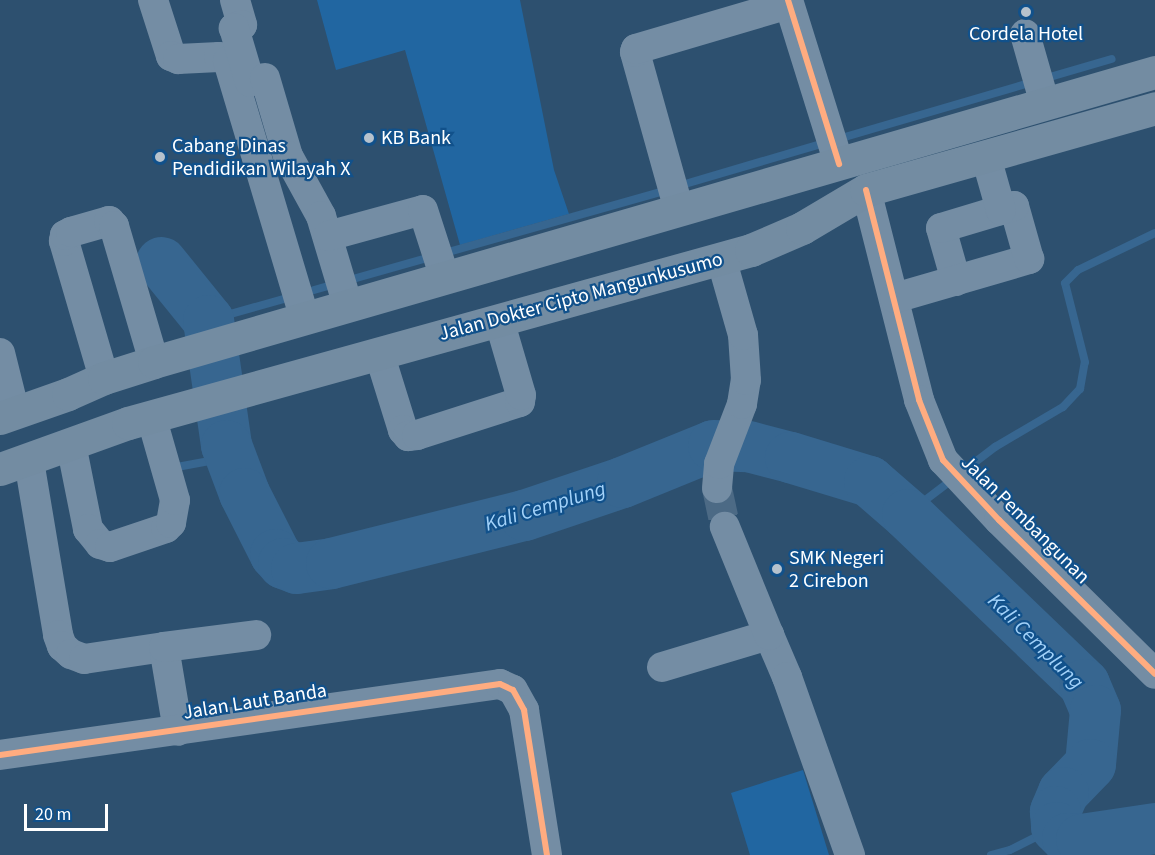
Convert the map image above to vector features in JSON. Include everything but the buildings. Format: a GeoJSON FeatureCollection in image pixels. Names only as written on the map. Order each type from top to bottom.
{"type":"FeatureCollection","features":[{"type":"Feature","properties":{"kind":"main road"},"geometry":{"type":"LineString","coordinates":[[14,465],[8,415],[68,394],[104,378],[216,345],[304,304],[344,290],[674,192],[839,164],[1040,88],[1155,72]]}},
{"type":"Feature","properties":{"kind":"main road","name":"Jalan Dokter Cipto Mangunkusumo"},"geometry":{"type":"LineString","coordinates":[[14,465],[151,416],[721,258],[778,239],[866,190],[1155,108]]}},
{"type":"Feature","properties":{"kind":"street"},"geometry":{"type":"LineString","coordinates":[[153,0],[171,56],[178,59],[219,57],[228,62],[304,304]]}},
{"type":"Feature","properties":{"kind":"street"},"geometry":{"type":"LineString","coordinates":[[235,0],[242,25],[234,28],[304,304]]}},
{"type":"Feature","properties":{"kind":"street"},"geometry":{"type":"LineString","coordinates":[[674,192],[636,49],[789,2],[839,164]]}},
{"type":"Feature","properties":{"kind":"street"},"geometry":{"type":"LineString","coordinates":[[1025,34],[1040,88]]}},
{"type":"Feature","properties":{"kind":"street"},"geometry":{"type":"LineString","coordinates":[[265,78],[288,156],[321,216],[344,290]]}},
{"type":"Feature","properties":{"kind":"street"},"geometry":{"type":"LineString","coordinates":[[986,156],[1001,210]]}},
{"type":"Feature","properties":{"kind":"street","name":"Jalan Pembangunan"},"geometry":{"type":"LineString","coordinates":[[866,190],[919,400],[943,460],[999,520],[1155,674]]}},
{"type":"Feature","properties":{"kind":"street"},"geometry":{"type":"LineString","coordinates":[[895,298],[956,281],[1029,259],[1014,206],[940,228],[956,281]]}},
{"type":"Feature","properties":{"kind":"street"},"geometry":{"type":"LineString","coordinates":[[327,236],[420,209],[425,212],[440,263]]}},
{"type":"Feature","properties":{"kind":"street"},"geometry":{"type":"LineString","coordinates":[[104,378],[64,241],[65,235],[71,232],[109,221],[114,225],[154,362]]}},
{"type":"Feature","properties":{"kind":"street"},"geometry":{"type":"LineString","coordinates":[[718,476],[731,430],[742,404],[746,381],[743,335],[721,258]]}},
{"type":"Feature","properties":{"kind":"street"},"geometry":{"type":"LineString","coordinates":[[379,353],[403,430],[408,436],[417,435],[520,402],[521,395],[499,320]]}},
{"type":"Feature","properties":{"kind":"street"},"geometry":{"type":"LineString","coordinates":[[0,353],[8,415]]}},
{"type":"Feature","properties":{"kind":"street"},"geometry":{"type":"LineString","coordinates":[[71,444],[88,529],[100,544],[110,547],[166,528],[171,523],[175,501],[151,416]]}},
{"type":"Feature","properties":{"kind":"street"},"geometry":{"type":"LineString","coordinates":[[14,465],[58,635],[62,646],[71,654],[84,658],[256,634]]}},
{"type":"Feature","properties":{"kind":"street"},"geometry":{"type":"LineString","coordinates":[[725,527],[768,635],[784,668],[850,855]]}},
{"type":"Feature","properties":{"kind":"street"},"geometry":{"type":"LineString","coordinates":[[662,667],[768,635]]}},
{"type":"Feature","properties":{"kind":"street"},"geometry":{"type":"LineString","coordinates":[[164,648],[178,730]]}},
{"type":"Feature","properties":{"kind":"street","name":"Jalan Laut Banda"},"geometry":{"type":"LineString","coordinates":[[0,755],[486,684],[500,684],[513,690],[524,710],[547,855]]}},
{"type":"Feature","properties":{"kind":"shaded area"},"geometry":{"type":"Polygon","coordinates":[[[317,0],[520,0],[554,170],[569,214],[460,245],[405,50],[336,70],[317,0]]]}},
{"type":"Feature","properties":{"kind":"shaded area"},"geometry":{"type":"Polygon","coordinates":[[[803,770],[829,855],[750,855],[731,793],[803,770]]]}},
{"type":"Feature","properties":{"kind":"waterway"},"geometry":{"type":"LineString","coordinates":[[838,139],[1112,59]]}},
{"type":"Feature","properties":{"kind":"waterway"},"geometry":{"type":"LineString","coordinates":[[685,184],[824,143]]}},
{"type":"Feature","properties":{"kind":"waterway"},"geometry":{"type":"LineString","coordinates":[[314,290],[667,190]]}},
{"type":"Feature","properties":{"kind":"waterway","name":"Kali Cemplung"},"geometry":{"type":"LineString","coordinates":[[907,514],[995,447],[1063,407],[1080,389],[1085,362],[1065,283],[1078,270],[1155,233]]}},
{"type":"Feature","properties":{"kind":"waterway","name":"Kali Cemplung"},"geometry":{"type":"LineString","coordinates":[[161,262],[208,320],[226,445],[244,493],[275,554],[283,563],[296,568],[331,563],[524,515],[622,482],[713,445],[748,446],[869,481],[907,514],[1084,684],[1095,710],[1090,764],[1063,792],[1055,811],[1056,827],[1067,838],[1081,839],[1155,828]]}},
{"type":"Feature","properties":{"kind":"waterway"},"geometry":{"type":"LineString","coordinates":[[188,326],[294,296]]}},
{"type":"Feature","properties":{"kind":"waterway","name":"Kali Cemplung"},"geometry":{"type":"LineString","coordinates":[[177,467],[231,457]]}},
{"type":"Feature","properties":{"kind":"waterway"},"geometry":{"type":"LineString","coordinates":[[991,855],[1010,850],[1056,827]]}},
{"type":"Feature","properties":{"kind":"tunnel"},"geometry":{"type":"LineString","coordinates":[[717,488],[725,527]]}},
{"type":"Feature","properties":{"kind":"cycle path"},"geometry":{"type":"LineString","coordinates":[[788,0],[839,164]]}},
{"type":"Feature","properties":{"kind":"cycle path"},"geometry":{"type":"LineString","coordinates":[[866,190],[919,400],[943,460],[999,520],[1155,674]]}},
{"type":"Feature","properties":{"kind":"cycle path"},"geometry":{"type":"LineString","coordinates":[[0,755],[500,684],[513,690],[524,710],[547,855]]}},
{"type":"Feature","properties":{"kind":"place","name":"Cordela Hotel"},"geometry":{"type":"Point","coordinates":[1026,12]}},
{"type":"Feature","properties":{"kind":"place","name":"KB Bank"},"geometry":{"type":"Point","coordinates":[369,138]}},
{"type":"Feature","properties":{"kind":"place","name":"Cabang Dinas Pendidikan Wilayah X"},"geometry":{"type":"Point","coordinates":[160,157]}},
{"type":"Feature","properties":{"kind":"place","name":"SMK Negeri 2 Cirebon"},"geometry":{"type":"Point","coordinates":[777,569]}}]}
